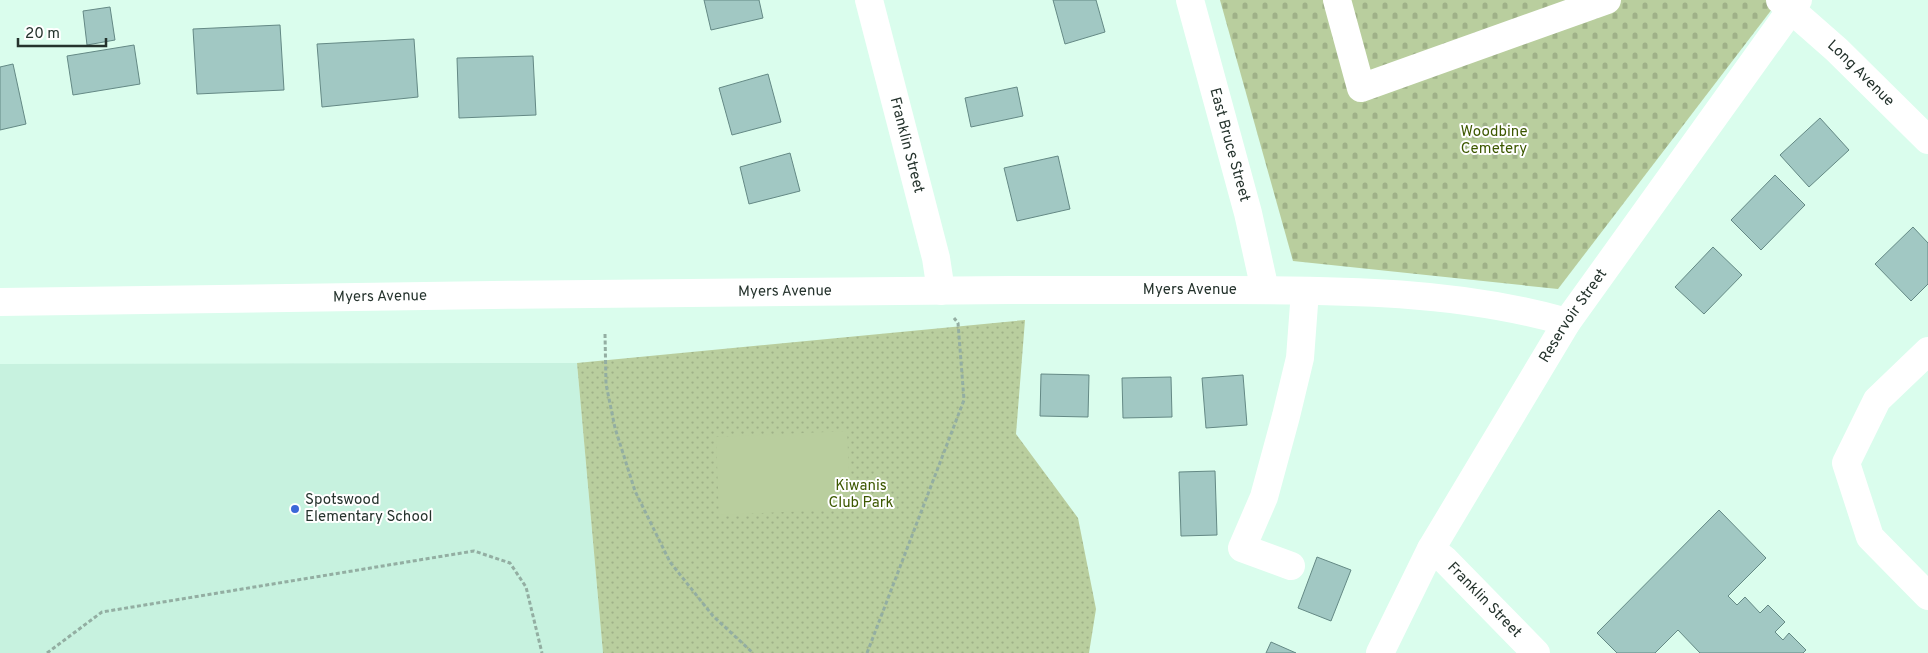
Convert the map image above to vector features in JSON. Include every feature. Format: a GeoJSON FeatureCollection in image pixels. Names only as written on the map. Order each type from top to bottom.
{"type":"FeatureCollection","features":[{"type":"Feature","properties":{"kind":"street","name":"Franklin Street"},"geometry":{"type":"LineString","coordinates":[[870,0],[936,258],[936,291]]}},
{"type":"Feature","properties":{"kind":"street","name":"East Bruce Street"},"geometry":{"type":"LineString","coordinates":[[1190,0],[1248,212],[1265,290]]}},
{"type":"Feature","properties":{"kind":"street"},"geometry":{"type":"LineString","coordinates":[[1337,0],[1361,88],[1607,0]]}},
{"type":"Feature","properties":{"kind":"street","name":"Long Avenue"},"geometry":{"type":"LineString","coordinates":[[1790,3],[1928,140]]}},
{"type":"Feature","properties":{"kind":"street","name":"Reservoir Street"},"geometry":{"type":"LineString","coordinates":[[1380,653],[1431,549],[1568,322],[1790,3]]}},
{"type":"Feature","properties":{"kind":"street","name":"Myers Avenue"},"geometry":{"type":"LineString","coordinates":[[0,302],[936,291],[1265,290],[1446,298],[1527,311],[1568,322]]}},
{"type":"Feature","properties":{"kind":"street"},"geometry":{"type":"LineString","coordinates":[[1291,566],[1242,548],[1264,497],[1286,416],[1300,358],[1305,291]]}},
{"type":"Feature","properties":{"kind":"street"},"geometry":{"type":"LineString","coordinates":[[1928,351],[1877,400],[1846,463],[1870,537],[1928,596]]}},
{"type":"Feature","properties":{"kind":"street","name":"Franklin Street"},"geometry":{"type":"LineString","coordinates":[[1431,549],[1445,560],[1536,653]]}},
{"type":"Feature","properties":{"kind":"path"},"geometry":{"type":"LineString","coordinates":[[867,653],[964,400],[958,323],[936,291]]}},
{"type":"Feature","properties":{"kind":"path"},"geometry":{"type":"LineString","coordinates":[[605,334],[606,384],[616,428],[635,491],[670,562],[713,616],[753,653]]}},
{"type":"Feature","properties":{"kind":"path"},"geometry":{"type":"LineString","coordinates":[[47,653],[102,612],[474,551],[510,563],[526,587],[542,653]]}},
{"type":"Feature","properties":{"kind":"shaded area","name":"Spotswood Elementary School"},"geometry":{"type":"Polygon","coordinates":[[[577,363],[603,653],[0,653],[0,364],[577,363]]]}},
{"type":"Feature","properties":{"kind":"green space","name":"Woodbine Cemetery"},"geometry":{"type":"Polygon","coordinates":[[[1220,0],[1779,0],[1558,289],[1293,261],[1220,0]]]}},
{"type":"Feature","properties":{"kind":"green space","name":"Kiwanis Club Park"},"geometry":{"type":"Polygon","coordinates":[[[1025,320],[1016,434],[1078,518],[1096,609],[1089,653],[603,653],[577,363],[1025,320]]]}},
{"type":"Feature","properties":{"kind":"green space"},"geometry":{"type":"Polygon","coordinates":[[[847,431],[851,509],[719,515],[716,437],[847,431]]]}},
{"type":"Feature","properties":{"kind":"building"},"geometry":{"type":"Polygon","coordinates":[[[704,0],[759,0],[763,18],[711,30],[704,0]]]}},
{"type":"Feature","properties":{"kind":"building"},"geometry":{"type":"Polygon","coordinates":[[[1053,0],[1096,0],[1105,32],[1065,44],[1053,0]]]}},
{"type":"Feature","properties":{"kind":"building"},"geometry":{"type":"Polygon","coordinates":[[[110,7],[115,40],[87,45],[83,11],[110,7]]]}},
{"type":"Feature","properties":{"kind":"building"},"geometry":{"type":"Polygon","coordinates":[[[280,25],[284,90],[197,94],[193,29],[280,25]]]}},
{"type":"Feature","properties":{"kind":"building"},"geometry":{"type":"Polygon","coordinates":[[[414,39],[418,97],[322,107],[317,44],[414,39]]]}},
{"type":"Feature","properties":{"kind":"building"},"geometry":{"type":"Polygon","coordinates":[[[134,45],[140,84],[73,95],[67,56],[134,45]]]}},
{"type":"Feature","properties":{"kind":"building"},"geometry":{"type":"Polygon","coordinates":[[[533,56],[536,115],[459,118],[457,58],[533,56]]]}},
{"type":"Feature","properties":{"kind":"building"},"geometry":{"type":"Polygon","coordinates":[[[13,64],[26,124],[0,130],[0,67],[13,64]]]}},
{"type":"Feature","properties":{"kind":"building"},"geometry":{"type":"Polygon","coordinates":[[[768,74],[781,122],[732,135],[719,88],[768,74]]]}},
{"type":"Feature","properties":{"kind":"building"},"geometry":{"type":"Polygon","coordinates":[[[1017,87],[1023,116],[971,127],[965,98],[1017,87]]]}},
{"type":"Feature","properties":{"kind":"building"},"geometry":{"type":"Polygon","coordinates":[[[1820,118],[1849,150],[1809,187],[1780,155],[1820,118]]]}},
{"type":"Feature","properties":{"kind":"building"},"geometry":{"type":"Polygon","coordinates":[[[790,153],[800,191],[749,204],[740,167],[790,153]]]}},
{"type":"Feature","properties":{"kind":"building"},"geometry":{"type":"Polygon","coordinates":[[[1058,156],[1070,209],[1017,221],[1004,168],[1058,156]]]}},
{"type":"Feature","properties":{"kind":"building"},"geometry":{"type":"Polygon","coordinates":[[[1775,175],[1805,205],[1761,250],[1731,220],[1775,175]]]}},
{"type":"Feature","properties":{"kind":"building"},"geometry":{"type":"Polygon","coordinates":[[[1913,227],[1928,243],[1928,284],[1911,301],[1875,264],[1913,227]]]}},
{"type":"Feature","properties":{"kind":"building"},"geometry":{"type":"Polygon","coordinates":[[[1713,247],[1742,275],[1704,314],[1675,287],[1713,247]]]}},
{"type":"Feature","properties":{"kind":"building"},"geometry":{"type":"Polygon","coordinates":[[[1041,374],[1089,375],[1088,417],[1040,416],[1041,374]]]}},
{"type":"Feature","properties":{"kind":"building"},"geometry":{"type":"Polygon","coordinates":[[[1243,375],[1247,425],[1206,428],[1202,378],[1243,375]]]}},
{"type":"Feature","properties":{"kind":"building"},"geometry":{"type":"Polygon","coordinates":[[[1171,377],[1172,417],[1123,418],[1122,378],[1171,377]]]}},
{"type":"Feature","properties":{"kind":"building"},"geometry":{"type":"Polygon","coordinates":[[[1215,471],[1217,535],[1181,536],[1179,472],[1215,471]]]}},
{"type":"Feature","properties":{"kind":"building"},"geometry":{"type":"Polygon","coordinates":[[[1719,510],[1766,558],[1728,596],[1737,605],[1745,597],[1760,613],[1768,605],[1785,622],[1775,632],[1783,640],[1789,633],[1806,650],[1803,653],[1700,653],[1678,630],[1655,653],[1617,653],[1597,633],[1719,510]]]}},
{"type":"Feature","properties":{"kind":"building"},"geometry":{"type":"Polygon","coordinates":[[[1317,557],[1351,570],[1331,621],[1298,608],[1317,557]]]}},
{"type":"Feature","properties":{"kind":"building"},"geometry":{"type":"Polygon","coordinates":[[[1271,642],[1296,653],[1266,653],[1271,642]]]}},
{"type":"Feature","properties":{"kind":"place","name":"Spotswood Elementary School"},"geometry":{"type":"Point","coordinates":[295,509]}}]}
